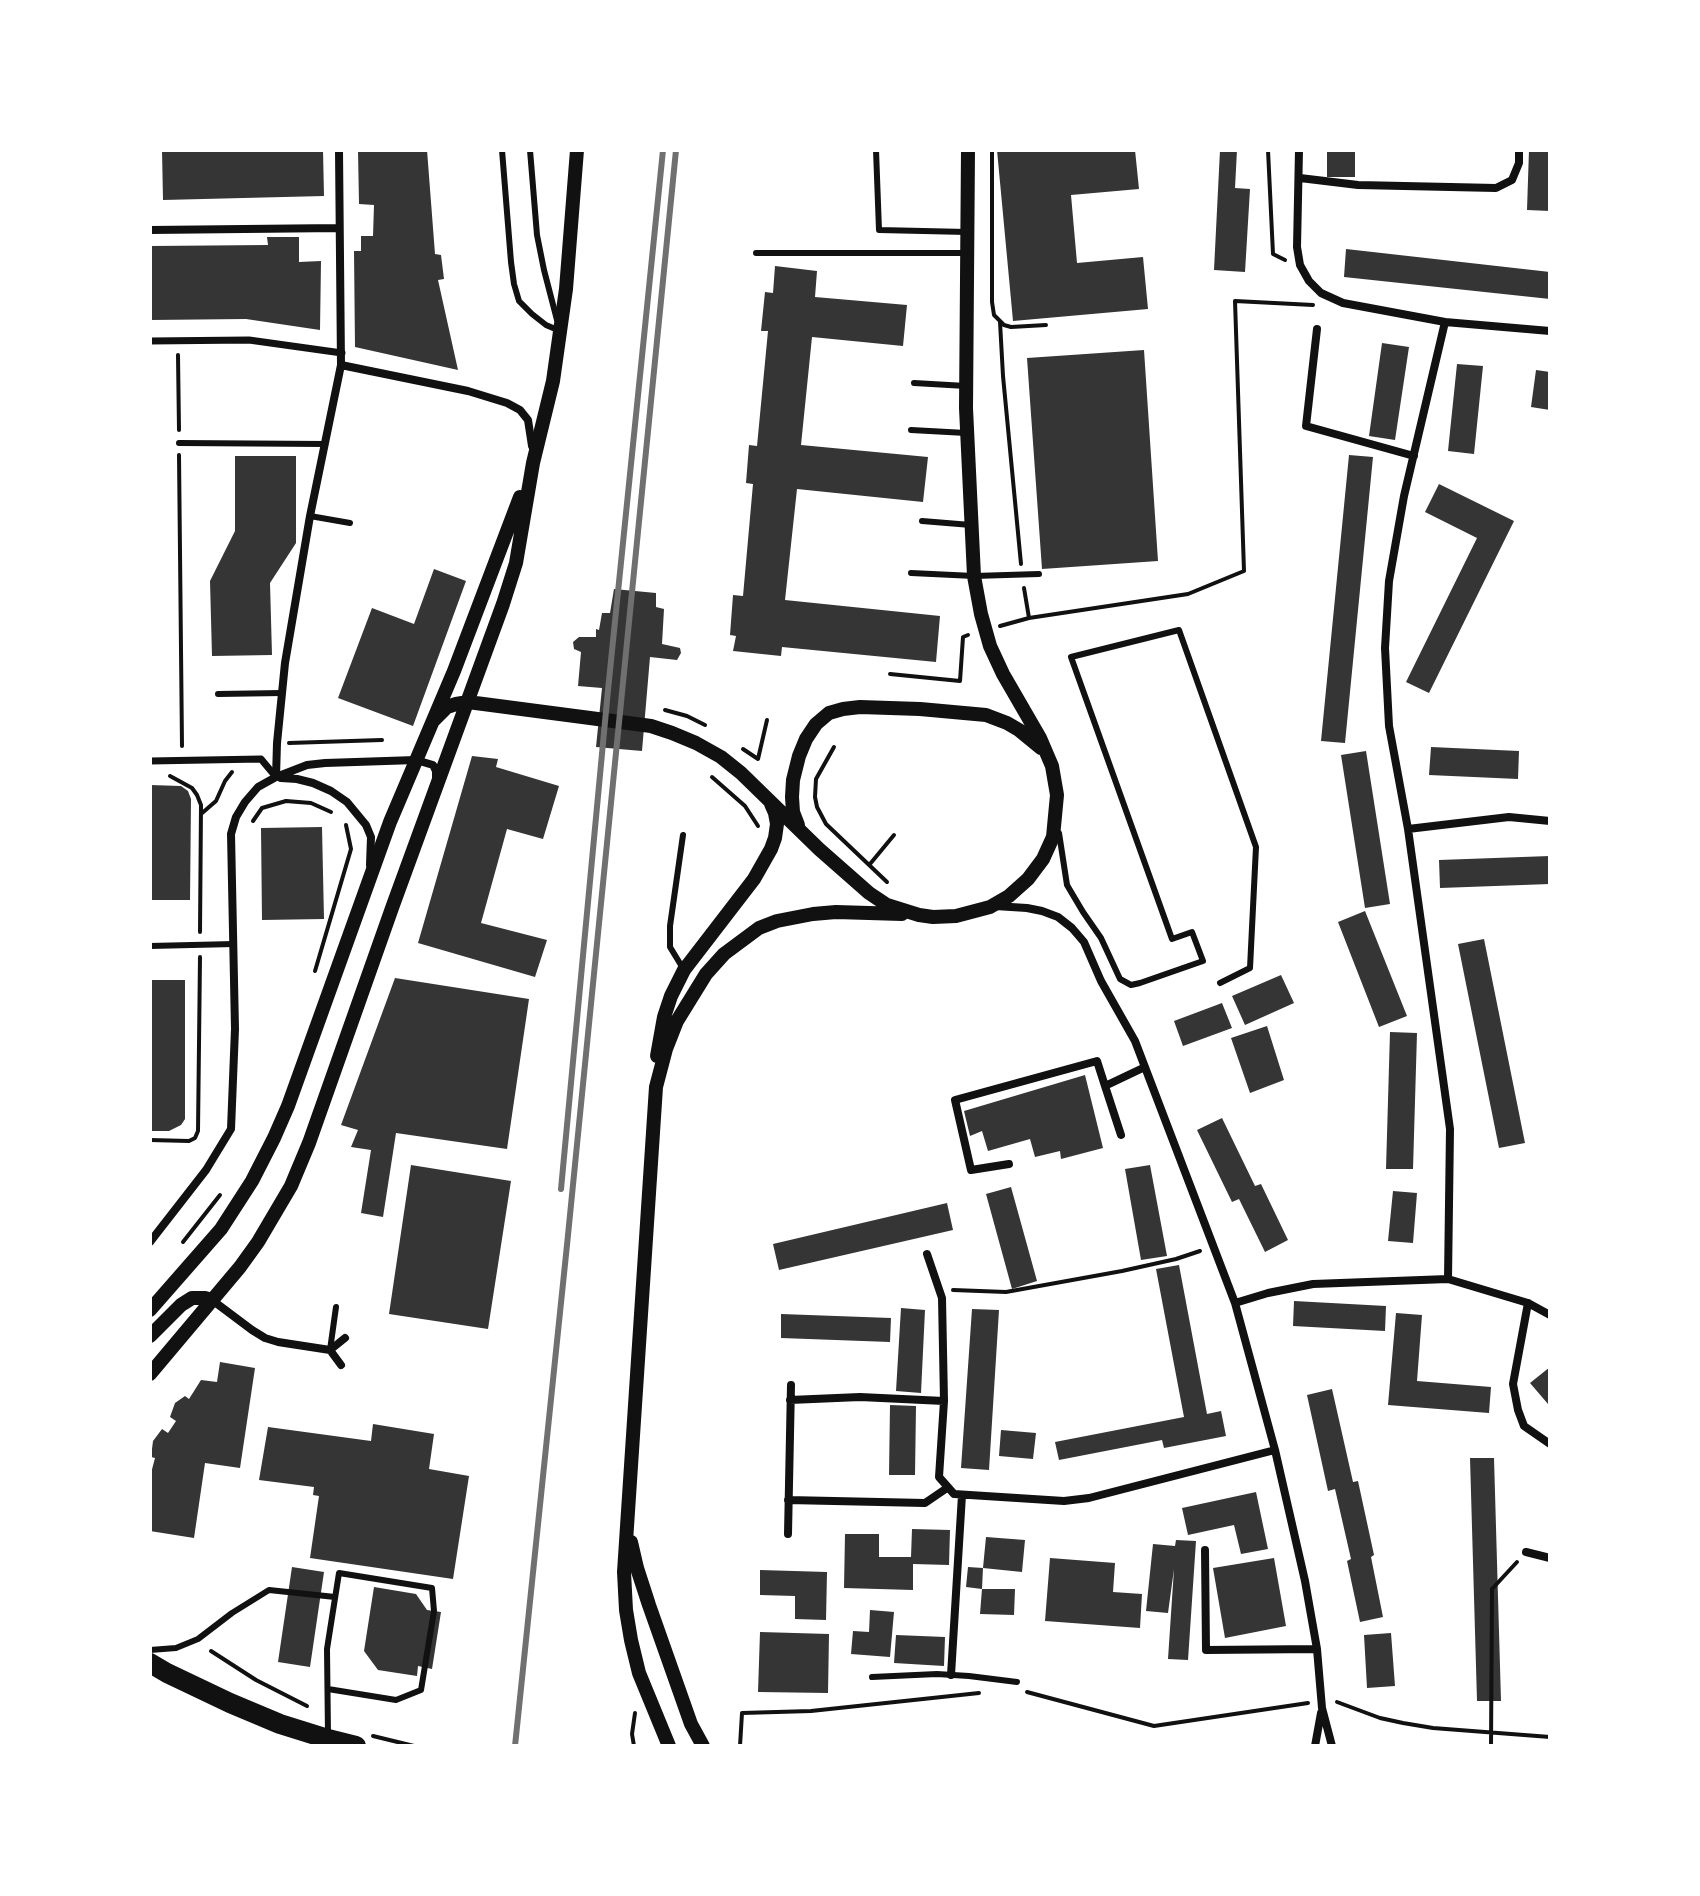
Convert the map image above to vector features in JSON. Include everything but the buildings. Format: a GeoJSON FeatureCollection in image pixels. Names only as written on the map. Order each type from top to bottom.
{"type":"FeatureCollection","features":[{"type":"Feature","properties":{"kind":"main road"},"geometry":{"type":"LineString","coordinates":[[150,1663],[177,1679],[280,1724],[328,1739],[361,1739]]}},
{"type":"Feature","properties":{"kind":"street"},"geometry":{"type":"LineString","coordinates":[[276,777],[285,663],[310,516],[341,365],[339,150]]}},
{"type":"Feature","properties":{"kind":"street"},"geometry":{"type":"LineString","coordinates":[[569,150],[572,216]]}},
{"type":"Feature","properties":{"kind":"street"},"geometry":{"type":"LineString","coordinates":[[150,1374],[258,1242],[304,1159],[468,702],[516,563],[533,463],[553,381],[566,289],[577,150]]}},
{"type":"Feature","properties":{"kind":"street"},"geometry":{"type":"LineString","coordinates":[[656,1087],[666,1049],[690,998],[724,954],[759,928],[813,914],[836,912],[933,917],[956,916],[990,907],[1009,896],[1028,879],[1043,859],[1053,837],[1057,795],[1052,766],[990,646],[974,576],[966,433],[968,150]]}},
{"type":"Feature","properties":{"kind":"street"},"geometry":{"type":"LineString","coordinates":[[1299,150],[1297,247],[1300,265],[1309,281],[1327,296],[1343,303],[1445,322],[1550,331]]}},
{"type":"Feature","properties":{"kind":"street"},"geometry":{"type":"LineString","coordinates":[[1300,178],[1358,185],[1496,188],[1512,180],[1519,163],[1519,150]]}},
{"type":"Feature","properties":{"kind":"street"},"geometry":{"type":"LineString","coordinates":[[150,230],[339,228]]}},
{"type":"Feature","properties":{"kind":"street"},"geometry":{"type":"LineString","coordinates":[[1445,322],[1389,581],[1385,648],[1389,726],[1408,829],[1450,1129],[1448,1279]]}},
{"type":"Feature","properties":{"kind":"street"},"geometry":{"type":"LineString","coordinates":[[1317,329],[1306,426],[1414,456]]}},
{"type":"Feature","properties":{"kind":"street"},"geometry":{"type":"LineString","coordinates":[[150,341],[249,340],[342,353]]}},
{"type":"Feature","properties":{"kind":"street"},"geometry":{"type":"LineString","coordinates":[[150,1310],[221,1229],[259,1168],[288,1106],[390,822],[454,671],[533,463],[528,420],[520,410],[507,403],[468,391],[341,365]]}},
{"type":"Feature","properties":{"kind":"street"},"geometry":{"type":"LineString","coordinates":[[454,671],[457,690],[468,702]]}},
{"type":"Feature","properties":{"kind":"street"},"geometry":{"type":"LineString","coordinates":[[433,721],[447,707],[468,702],[651,726],[672,733],[721,757],[767,796],[869,893],[887,905],[919,915]]}},
{"type":"Feature","properties":{"kind":"street"},"geometry":{"type":"LineString","coordinates":[[803,833],[796,821],[793,780],[806,739],[816,724],[829,713],[860,707],[986,715],[1019,730],[1047,754]]}},
{"type":"Feature","properties":{"kind":"street"},"geometry":{"type":"LineString","coordinates":[[150,761],[261,759],[276,777],[297,779],[331,791],[357,813],[371,837],[368,883]]}},
{"type":"Feature","properties":{"kind":"street"},"geometry":{"type":"LineString","coordinates":[[150,1242],[206,1170],[231,1129],[235,1059],[231,834],[240,810],[258,787],[276,777],[307,765],[325,763],[416,760],[433,765],[436,771],[435,794]]}},
{"type":"Feature","properties":{"kind":"street"},"geometry":{"type":"LineString","coordinates":[[669,1746],[639,1673],[626,1610],[624,1572],[657,1060],[664,1017],[684,970],[754,879],[771,849],[777,824],[767,796]]}},
{"type":"Feature","properties":{"kind":"street"},"geometry":{"type":"LineString","coordinates":[[1408,829],[1509,817],[1550,821]]}},
{"type":"Feature","properties":{"kind":"street"},"geometry":{"type":"LineString","coordinates":[[990,907],[1042,911],[1058,917],[1072,928],[1084,942],[1101,981],[1135,1041],[1235,1303],[1275,1450],[1305,1581],[1317,1649],[1322,1708],[1332,1746]]}},
{"type":"Feature","properties":{"kind":"street"},"geometry":{"type":"LineString","coordinates":[[1009,1164],[971,1170],[955,1100],[1097,1061],[1121,1135]]}},
{"type":"Feature","properties":{"kind":"street"},"geometry":{"type":"LineString","coordinates":[[1105,1086],[1145,1067]]}},
{"type":"Feature","properties":{"kind":"street"},"geometry":{"type":"LineString","coordinates":[[927,1254],[942,1298],[944,1401],[939,1477],[954,1494],[1064,1501],[1089,1498],[1275,1450]]}},
{"type":"Feature","properties":{"kind":"street"},"geometry":{"type":"LineString","coordinates":[[1235,1303],[1313,1284],[1448,1279],[1528,1303],[1550,1315]]}},
{"type":"Feature","properties":{"kind":"street"},"geometry":{"type":"LineString","coordinates":[[150,1336],[181,1305],[192,1298],[205,1298],[265,1338],[330,1350],[341,1365]]}},
{"type":"Feature","properties":{"kind":"street"},"geometry":{"type":"LineString","coordinates":[[1528,1303],[1513,1384],[1524,1426],[1550,1444]]}},
{"type":"Feature","properties":{"kind":"street"},"geometry":{"type":"LineString","coordinates":[[330,1350],[345,1338]]}},
{"type":"Feature","properties":{"kind":"street"},"geometry":{"type":"LineString","coordinates":[[788,1534],[791,1385]]}},
{"type":"Feature","properties":{"kind":"street"},"geometry":{"type":"LineString","coordinates":[[790,1400],[860,1397],[944,1401]]}},
{"type":"Feature","properties":{"kind":"street"},"geometry":{"type":"LineString","coordinates":[[788,1500],[925,1503],[947,1488]]}},
{"type":"Feature","properties":{"kind":"street"},"geometry":{"type":"LineString","coordinates":[[951,1675],[962,1495]]}},
{"type":"Feature","properties":{"kind":"street"},"geometry":{"type":"LineString","coordinates":[[629,1510],[637,1568],[691,1724],[703,1746]]}},
{"type":"Feature","properties":{"kind":"street"},"geometry":{"type":"LineString","coordinates":[[1205,1550],[1206,1650],[1317,1649]]}},
{"type":"Feature","properties":{"kind":"street"},"geometry":{"type":"LineString","coordinates":[[1526,1552],[1550,1558]]}},
{"type":"Feature","properties":{"kind":"street"},"geometry":{"type":"LineString","coordinates":[[1315,1746],[1322,1708]]}},
{"type":"Feature","properties":{"kind":"lane"},"geometry":{"type":"LineString","coordinates":[[502,150],[511,262],[519,301],[539,320],[560,331]]}},
{"type":"Feature","properties":{"kind":"lane"},"geometry":{"type":"LineString","coordinates":[[530,150],[537,235],[560,331]]}},
{"type":"Feature","properties":{"kind":"lane"},"geometry":{"type":"LineString","coordinates":[[876,150],[879,230],[967,232]]}},
{"type":"Feature","properties":{"kind":"lane"},"geometry":{"type":"LineString","coordinates":[[756,253],[967,253]]}},
{"type":"Feature","properties":{"kind":"lane"},"geometry":{"type":"LineString","coordinates":[[914,383],[966,386]]}},
{"type":"Feature","properties":{"kind":"lane"},"geometry":{"type":"LineString","coordinates":[[911,430],[966,433]]}},
{"type":"Feature","properties":{"kind":"lane"},"geometry":{"type":"LineString","coordinates":[[179,443],[325,444]]}},
{"type":"Feature","properties":{"kind":"lane"},"geometry":{"type":"LineString","coordinates":[[310,516],[350,523]]}},
{"type":"Feature","properties":{"kind":"lane"},"geometry":{"type":"LineString","coordinates":[[922,521],[971,525]]}},
{"type":"Feature","properties":{"kind":"lane"},"geometry":{"type":"LineString","coordinates":[[911,573],[974,576],[1039,574]]}},
{"type":"Feature","properties":{"kind":"lane"},"geometry":{"type":"LineString","coordinates":[[1056,814],[1067,885],[1101,938],[1120,979],[1131,985],[1203,961],[1192,932],[1172,939],[1071,657],[1179,630],[1256,847],[1250,968],[1220,983]]}},
{"type":"Feature","properties":{"kind":"lane"},"geometry":{"type":"LineString","coordinates":[[218,694],[282,693]]}},
{"type":"Feature","properties":{"kind":"lane"},"geometry":{"type":"LineString","coordinates":[[683,835],[670,926],[670,947],[684,970]]}},
{"type":"Feature","properties":{"kind":"lane"},"geometry":{"type":"LineString","coordinates":[[150,946],[234,944]]}},
{"type":"Feature","properties":{"kind":"lane"},"geometry":{"type":"LineString","coordinates":[[330,1350],[336,1307]]}},
{"type":"Feature","properties":{"kind":"lane"},"geometry":{"type":"LineString","coordinates":[[328,1689],[396,1700],[421,1690],[434,1611],[432,1588],[339,1573],[327,1649],[328,1739]]}},
{"type":"Feature","properties":{"kind":"lane"},"geometry":{"type":"LineString","coordinates":[[150,1650],[176,1648],[198,1639],[269,1590],[335,1597]]}},
{"type":"Feature","properties":{"kind":"lane"},"geometry":{"type":"LineString","coordinates":[[872,1677],[951,1675],[1017,1685]]}},
{"type":"Feature","properties":{"kind":"path"},"geometry":{"type":"LineString","coordinates":[[992,150],[994,315],[1011,327],[1046,325]]}},
{"type":"Feature","properties":{"kind":"path"},"geometry":{"type":"LineString","coordinates":[[985,630],[1029,618],[1188,594],[1244,571],[1235,301],[1322,306],[1327,296]]}},
{"type":"Feature","properties":{"kind":"path"},"geometry":{"type":"LineString","coordinates":[[1000,322],[1022,574],[1029,618]]}},
{"type":"Feature","properties":{"kind":"path"},"geometry":{"type":"LineString","coordinates":[[178,340],[182,761]]}},
{"type":"Feature","properties":{"kind":"path"},"geometry":{"type":"LineString","coordinates":[[890,674],[960,681],[963,637]]}},
{"type":"Feature","properties":{"kind":"path"},"geometry":{"type":"LineString","coordinates":[[758,759],[767,720]]}},
{"type":"Feature","properties":{"kind":"path"},"geometry":{"type":"LineString","coordinates":[[277,743],[382,740]]}},
{"type":"Feature","properties":{"kind":"path"},"geometry":{"type":"LineString","coordinates":[[834,747],[816,779],[817,807],[826,824],[896,888]]}},
{"type":"Feature","properties":{"kind":"path"},"geometry":{"type":"LineString","coordinates":[[201,814],[216,801],[240,760]]}},
{"type":"Feature","properties":{"kind":"path"},"geometry":{"type":"LineString","coordinates":[[161,772],[192,788],[201,805],[200,936]]}},
{"type":"Feature","properties":{"kind":"path"},"geometry":{"type":"LineString","coordinates":[[249,827],[262,808],[286,801],[311,803],[334,813]]}},
{"type":"Feature","properties":{"kind":"path"},"geometry":{"type":"LineString","coordinates":[[312,981],[351,849],[346,824],[340,818]]}},
{"type":"Feature","properties":{"kind":"path"},"geometry":{"type":"LineString","coordinates":[[870,864],[894,835]]}},
{"type":"Feature","properties":{"kind":"path"},"geometry":{"type":"LineString","coordinates":[[150,1140],[189,1141],[195,1138],[198,1131],[200,970]]}},
{"type":"Feature","properties":{"kind":"path"},"geometry":{"type":"LineString","coordinates":[[182,1244],[221,1193]]}},
{"type":"Feature","properties":{"kind":"path"},"geometry":{"type":"LineString","coordinates":[[939,1290],[1006,1292],[1149,1265],[1214,1247]]}},
{"type":"Feature","properties":{"kind":"path"},"geometry":{"type":"LineString","coordinates":[[1491,1746],[1492,1589],[1526,1552]]}},
{"type":"Feature","properties":{"kind":"path"},"geometry":{"type":"LineString","coordinates":[[211,1651],[256,1680],[307,1706]]}},
{"type":"Feature","properties":{"kind":"path"},"geometry":{"type":"LineString","coordinates":[[1017,1685],[1154,1726],[1307,1703]]}},
{"type":"Feature","properties":{"kind":"path"},"geometry":{"type":"LineString","coordinates":[[738,1746],[742,1713],[811,1711],[985,1692]]}},
{"type":"Feature","properties":{"kind":"path"},"geometry":{"type":"LineString","coordinates":[[1340,1702],[1380,1718],[1403,1723],[1550,1737]]}},
{"type":"Feature","properties":{"kind":"path"},"geometry":{"type":"LineString","coordinates":[[361,1739],[373,1736],[414,1746]]}},
{"type":"Feature","properties":{"kind":"railway"},"geometry":{"type":"LineString","coordinates":[[561,1189],[663,150]]}},
{"type":"Feature","properties":{"kind":"railway"},"geometry":{"type":"LineString","coordinates":[[515,1746],[676,150]]}}]}
